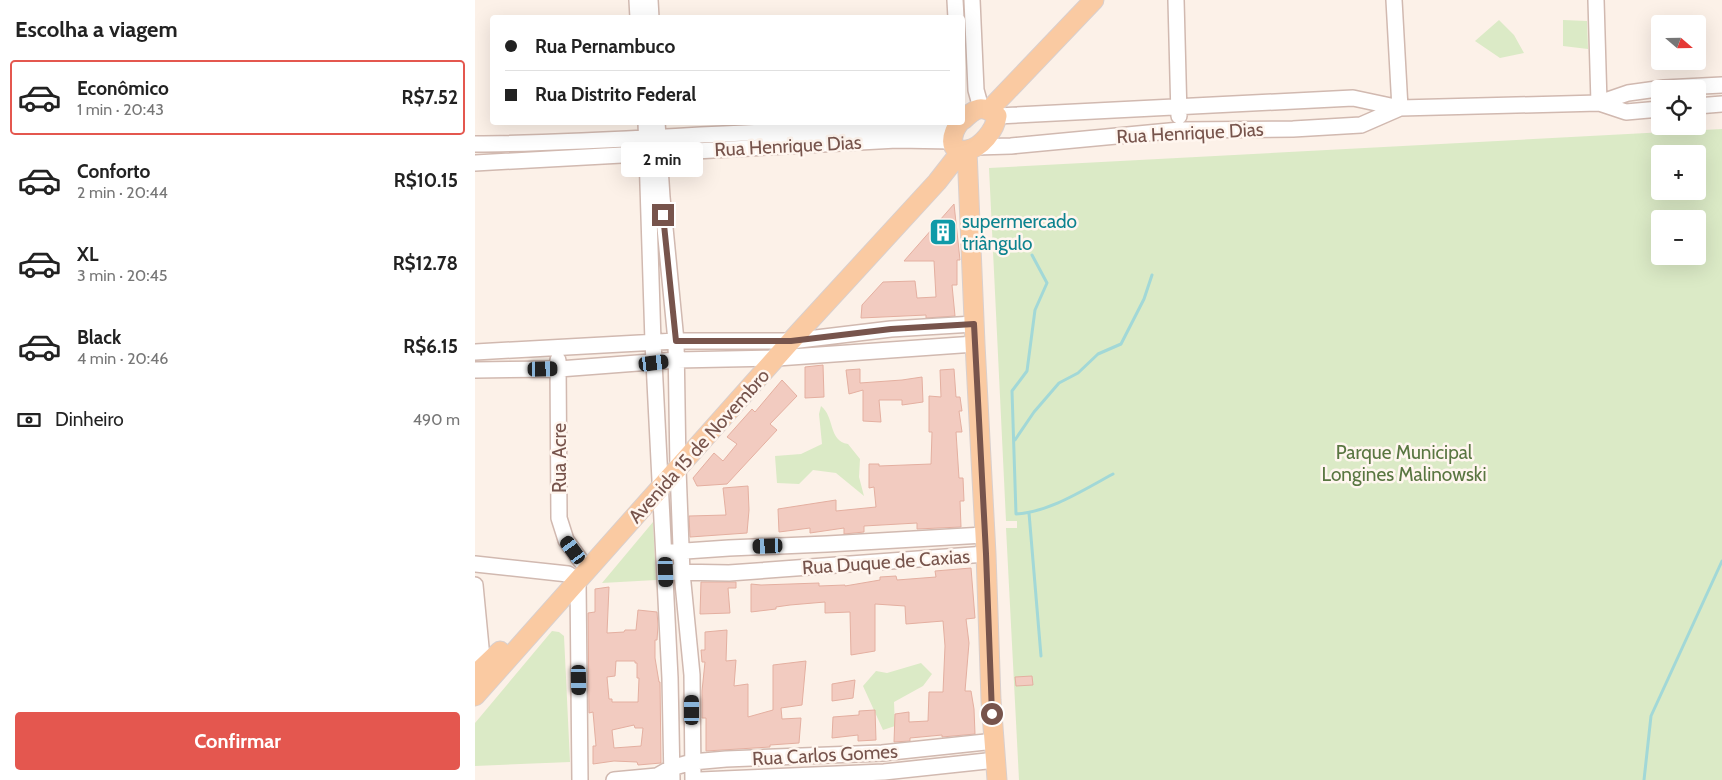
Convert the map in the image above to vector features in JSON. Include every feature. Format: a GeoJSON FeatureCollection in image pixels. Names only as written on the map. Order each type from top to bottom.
{"type":"FeatureCollection","features":[{"type":"Feature","properties":{"kind":"main road","name":"Avenida 15 de Novembro"},"geometry":{"type":"LineString","coordinates":[[989,112],[1094,0]]}},
{"type":"Feature","properties":{"kind":"main road","name":"Avenida 15 de Novembro"},"geometry":{"type":"LineString","coordinates":[[479,671],[509,642],[660,482],[960,135],[973,111],[989,112]]}},
{"type":"Feature","properties":{"kind":"main road","name":"Avenida 15 de Novembro"},"geometry":{"type":"LineString","coordinates":[[960,135],[987,136],[996,123],[989,112]]}},
{"type":"Feature","properties":{"kind":"main road"},"geometry":{"type":"LineString","coordinates":[[960,135],[974,324],[986,554],[991,700],[997,780]]}},
{"type":"Feature","properties":{"kind":"main road","name":"Avenida 15 de Novembro"},"geometry":{"type":"LineString","coordinates":[[475,696],[575,572]]}},
{"type":"Feature","properties":{"kind":"street"},"geometry":{"type":"LineString","coordinates":[[637,0],[638,15]]}},
{"type":"Feature","properties":{"kind":"street"},"geometry":{"type":"LineString","coordinates":[[650,0],[651,15]]}},
{"type":"Feature","properties":{"kind":"street"},"geometry":{"type":"LineString","coordinates":[[955,0],[956,15]]}},
{"type":"Feature","properties":{"kind":"street"},"geometry":{"type":"LineString","coordinates":[[973,0],[976,90],[989,112]]}},
{"type":"Feature","properties":{"kind":"street"},"geometry":{"type":"LineString","coordinates":[[1176,0],[1180,130]]}},
{"type":"Feature","properties":{"kind":"street"},"geometry":{"type":"LineString","coordinates":[[1394,0],[1400,108]]}},
{"type":"Feature","properties":{"kind":"street"},"geometry":{"type":"LineString","coordinates":[[1597,0],[1599,103]]}},
{"type":"Feature","properties":{"kind":"street","name":"Rua Henrique Dias"},"geometry":{"type":"LineString","coordinates":[[989,112],[1179,107],[1353,98],[1400,108],[1599,103],[1628,93],[1664,88],[1722,84]]}},
{"type":"Feature","properties":{"kind":"street","name":"Rua Henrique Dias"},"geometry":{"type":"LineString","coordinates":[[1599,103],[1626,112],[1651,110]]}},
{"type":"Feature","properties":{"kind":"street"},"geometry":{"type":"LineString","coordinates":[[1706,105],[1722,104]]}},
{"type":"Feature","properties":{"kind":"street","name":"Rua Henrique Dias"},"geometry":{"type":"LineString","coordinates":[[475,144],[547,144],[652,130],[897,128],[960,135],[1011,146],[1180,130],[1293,129],[1361,124],[1400,108]]}},
{"type":"Feature","properties":{"kind":"street"},"geometry":{"type":"LineString","coordinates":[[652,130],[653,342],[670,678],[668,776]]}},
{"type":"Feature","properties":{"kind":"street","name":"Rua Henrique Dias"},"geometry":{"type":"LineString","coordinates":[[475,163],[960,135]]}},
{"type":"Feature","properties":{"kind":"street"},"geometry":{"type":"LineString","coordinates":[[547,144],[548,159]]}},
{"type":"Feature","properties":{"kind":"street"},"geometry":{"type":"LineString","coordinates":[[653,154],[662,197],[676,341],[682,573],[691,675],[693,780]]}},
{"type":"Feature","properties":{"kind":"street"},"geometry":{"type":"LineString","coordinates":[[475,370],[654,363],[776,350],[891,329],[974,324]]}},
{"type":"Feature","properties":{"kind":"street"},"geometry":{"type":"LineString","coordinates":[[891,329],[893,349]]}},
{"type":"Feature","properties":{"kind":"street"},"geometry":{"type":"LineString","coordinates":[[475,352],[676,341],[776,350],[893,349],[975,344]]}},
{"type":"Feature","properties":{"kind":"street","name":"Rua Acre"},"geometry":{"type":"LineString","coordinates":[[557,349],[559,368],[559,518],[575,572]]}},
{"type":"Feature","properties":{"kind":"street","name":"Rua Duque de Caxias"},"geometry":{"type":"LineString","coordinates":[[665,553],[984,535]]}},
{"type":"Feature","properties":{"kind":"street"},"geometry":{"type":"LineString","coordinates":[[827,544],[829,567]]}},
{"type":"Feature","properties":{"kind":"street","name":"Rua Duque de Caxias"},"geometry":{"type":"LineString","coordinates":[[666,572],[729,572],[829,567],[986,554]]}},
{"type":"Feature","properties":{"kind":"street"},"geometry":{"type":"LineString","coordinates":[[475,564],[575,572],[580,780]]}},
{"type":"Feature","properties":{"kind":"street"},"geometry":{"type":"LineString","coordinates":[[475,585],[479,671]]}},
{"type":"Feature","properties":{"kind":"street"},"geometry":{"type":"LineString","coordinates":[[670,678],[691,675]]}},
{"type":"Feature","properties":{"kind":"street","name":"Rua Carlos Gomes"},"geometry":{"type":"LineString","coordinates":[[668,776],[692,762],[882,753],[995,741]]}},
{"type":"Feature","properties":{"kind":"street"},"geometry":{"type":"LineString","coordinates":[[882,753],[884,772]]}},
{"type":"Feature","properties":{"kind":"street"},"geometry":{"type":"LineString","coordinates":[[782,758],[784,777]]}},
{"type":"Feature","properties":{"kind":"street","name":"Rua Carlos Gomes"},"geometry":{"type":"LineString","coordinates":[[700,780],[884,772],[996,760]]}},
{"type":"Feature","properties":{"kind":"street","name":"Rua Carlos Gomes"},"geometry":{"type":"LineString","coordinates":[[614,780],[668,776],[684,780]]}},
{"type":"Feature","properties":{"kind":"green space"},"geometry":{"type":"Polygon","coordinates":[[[1499,20],[1514,35],[1524,53],[1500,58],[1475,41],[1499,20]]]}},
{"type":"Feature","properties":{"kind":"green space"},"geometry":{"type":"Polygon","coordinates":[[[1563,20],[1587,21],[1588,49],[1563,46],[1563,20]]]}},
{"type":"Feature","properties":{"kind":"green space","name":"Parque Municipal Longines Malinowski"},"geometry":{"type":"Polygon","coordinates":[[[1722,129],[1722,780],[1019,780],[1006,528],[1017,528],[1017,521],[1006,521],[989,168],[1651,133],[1651,135],[1706,135],[1706,130],[1722,129]]]}},
{"type":"Feature","properties":{"kind":"green space"},"geometry":{"type":"Polygon","coordinates":[[[821,406],[828,416],[834,434],[842,442],[848,444],[860,459],[859,477],[864,496],[836,473],[813,470],[799,484],[777,483],[775,456],[801,454],[822,444],[819,414],[821,406]]]}},
{"type":"Feature","properties":{"kind":"green space"},"geometry":{"type":"Polygon","coordinates":[[[653,522],[656,580],[602,583],[653,522]]]}},
{"type":"Feature","properties":{"kind":"green space"},"geometry":{"type":"Polygon","coordinates":[[[552,631],[559,632],[564,636],[570,762],[475,766],[475,723],[552,631]]]}},
{"type":"Feature","properties":{"kind":"green space"},"geometry":{"type":"Polygon","coordinates":[[[921,663],[932,674],[923,686],[894,702],[895,726],[883,730],[863,686],[876,671],[887,673],[921,663]]]}},
{"type":"Feature","properties":{"kind":"building"},"geometry":{"type":"Polygon","coordinates":[[[954,204],[960,260],[957,260],[957,285],[952,285],[955,316],[926,318],[926,315],[861,318],[862,305],[883,282],[915,281],[917,298],[936,297],[934,261],[904,261],[954,204]]]}},
{"type":"Feature","properties":{"kind":"building"},"geometry":{"type":"Polygon","coordinates":[[[823,365],[824,397],[805,398],[805,367],[823,365]]]}},
{"type":"Feature","properties":{"kind":"building"},"geometry":{"type":"Polygon","coordinates":[[[860,369],[860,383],[922,377],[923,402],[902,405],[902,400],[879,400],[881,422],[863,421],[863,390],[849,394],[846,370],[860,369]]]}},
{"type":"Feature","properties":{"kind":"building"},"geometry":{"type":"Polygon","coordinates":[[[954,369],[956,397],[960,397],[962,411],[959,411],[962,432],[956,432],[959,478],[963,478],[964,501],[960,501],[961,527],[917,529],[917,523],[864,526],[864,532],[844,534],[844,528],[810,533],[810,528],[779,532],[778,509],[836,500],[836,511],[876,507],[874,487],[869,488],[869,464],[879,464],[879,466],[931,464],[932,432],[929,432],[929,396],[941,397],[940,370],[954,369]]]}},
{"type":"Feature","properties":{"kind":"building"},"geometry":{"type":"Polygon","coordinates":[[[782,380],[797,396],[770,424],[777,430],[727,484],[697,486],[693,478],[714,453],[723,461],[737,444],[727,437],[752,409],[755,412],[782,380]]]}},
{"type":"Feature","properties":{"kind":"building"},"geometry":{"type":"Polygon","coordinates":[[[748,486],[749,510],[747,533],[690,537],[689,516],[726,515],[723,488],[748,486]]]}},
{"type":"Feature","properties":{"kind":"building"},"geometry":{"type":"Polygon","coordinates":[[[971,568],[975,618],[966,619],[969,643],[965,691],[971,691],[975,734],[910,738],[910,741],[894,742],[895,714],[909,712],[909,722],[928,721],[929,692],[943,692],[945,646],[943,621],[906,624],[905,606],[875,604],[875,651],[851,655],[850,612],[825,613],[825,602],[790,605],[751,612],[751,584],[819,583],[819,586],[845,586],[880,580],[880,577],[896,576],[897,580],[936,577],[935,571],[971,568]]]}},
{"type":"Feature","properties":{"kind":"building"},"geometry":{"type":"Polygon","coordinates":[[[701,582],[736,582],[736,588],[728,588],[730,613],[700,614],[701,582]]]}},
{"type":"Feature","properties":{"kind":"building"},"geometry":{"type":"Polygon","coordinates":[[[609,587],[607,633],[636,630],[638,610],[657,612],[658,625],[657,640],[655,640],[655,658],[660,682],[661,763],[638,765],[637,762],[614,761],[593,764],[593,746],[596,746],[593,712],[589,713],[588,613],[595,612],[595,589],[609,587]],[[616,661],[615,676],[607,677],[609,699],[612,699],[612,702],[638,702],[639,678],[637,678],[637,663],[635,661],[616,661]],[[634,725],[612,730],[614,748],[641,746],[643,728],[635,728],[634,725]]]}},
{"type":"Feature","properties":{"kind":"building"},"geometry":{"type":"Polygon","coordinates":[[[727,630],[726,661],[736,660],[734,686],[748,684],[748,717],[773,710],[773,665],[806,661],[802,705],[781,708],[782,719],[801,718],[799,743],[706,751],[706,718],[702,718],[705,662],[702,662],[701,650],[705,650],[705,632],[727,630]]]}},
{"type":"Feature","properties":{"kind":"building"},"geometry":{"type":"Polygon","coordinates":[[[1032,676],[1033,685],[1016,686],[1015,677],[1032,676]]]}},
{"type":"Feature","properties":{"kind":"building"},"geometry":{"type":"Polygon","coordinates":[[[855,680],[853,698],[832,701],[832,684],[855,680]]]}},
{"type":"Feature","properties":{"kind":"building"},"geometry":{"type":"Polygon","coordinates":[[[875,710],[876,740],[858,741],[858,735],[832,738],[833,717],[859,715],[859,711],[875,710]]]}},
{"type":"Feature","properties":{"kind":"waterway"},"geometry":{"type":"LineString","coordinates":[[1032,255],[1047,283],[1035,310],[1027,371],[1012,391],[1016,514],[1054,505],[1113,474]]}},
{"type":"Feature","properties":{"kind":"waterway"},"geometry":{"type":"LineString","coordinates":[[1015,440],[1034,412],[1059,383],[1078,373],[1098,354],[1121,344],[1144,299],[1152,275]]}},
{"type":"Feature","properties":{"kind":"waterway"},"geometry":{"type":"LineString","coordinates":[[1029,513],[1041,656]]}},
{"type":"Feature","properties":{"kind":"waterway"},"geometry":{"type":"LineString","coordinates":[[1644,780],[1651,716],[1722,561]]}},
{"type":"Feature","properties":{"kind":"place","name":"supermercado triângulo"},"geometry":{"type":"Point","coordinates":[943,232]}},
{"type":"Feature","properties":{"kind":"route"},"geometry":{"type":"LineString","coordinates":[[663,215],[676,341],[791,341],[891,329],[974,324],[992,714]]}}]}
